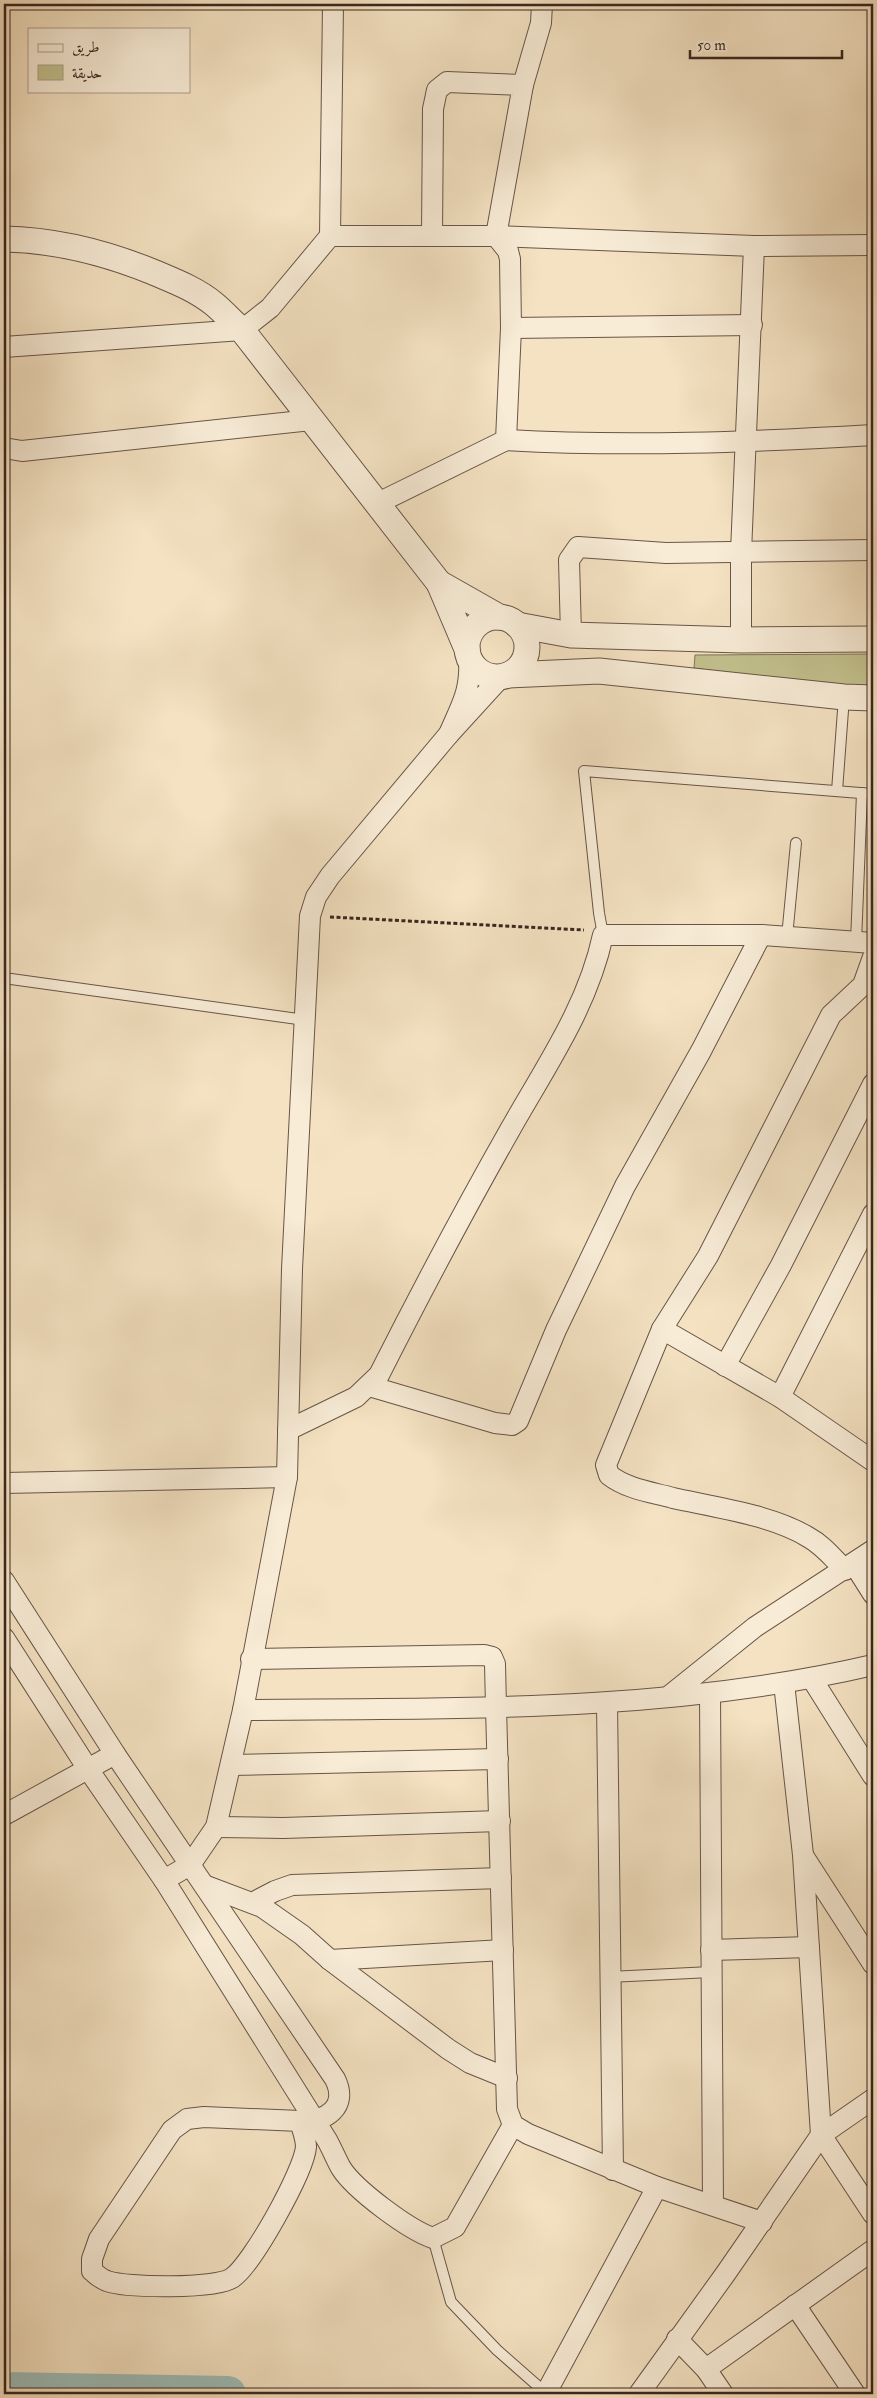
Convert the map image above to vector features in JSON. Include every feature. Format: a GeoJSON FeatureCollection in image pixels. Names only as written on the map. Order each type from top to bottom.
{"type":"FeatureCollection","features":[{"type":"Feature","properties":{"kind":"street"},"geometry":{"type":"LineString","coordinates":[[4,347],[242,330],[270,308],[330,236],[333,4]]}},
{"type":"Feature","properties":{"kind":"street"},"geometry":{"type":"LineString","coordinates":[[506,440],[511,328],[510,259],[508,251],[496,236],[523,85],[541,23],[542,4]]}},
{"type":"Feature","properties":{"kind":"street"},"geometry":{"type":"LineString","coordinates":[[432,236],[433,109],[437,90],[447,82],[523,85]]}},
{"type":"Feature","properties":{"kind":"street"},"geometry":{"type":"LineString","coordinates":[[330,236],[496,236],[754,246],[873,245]]}},
{"type":"Feature","properties":{"kind":"street"},"geometry":{"type":"LineString","coordinates":[[4,239],[37,239],[119,258],[181,284],[213,303],[242,330],[439,583],[468,654],[480,673],[490,677],[599,671],[844,697],[873,698]]}},
{"type":"Feature","properties":{"kind":"street"},"geometry":{"type":"LineString","coordinates":[[741,640],[741,552],[754,246]]}},
{"type":"Feature","properties":{"kind":"street"},"geometry":{"type":"LineString","coordinates":[[511,328],[752,325]]}},
{"type":"Feature","properties":{"kind":"street"},"geometry":{"type":"LineString","coordinates":[[4,448],[22,450],[311,420]]}},
{"type":"Feature","properties":{"kind":"street"},"geometry":{"type":"LineString","coordinates":[[376,504],[506,440],[578,444],[746,442],[873,435]]}},
{"type":"Feature","properties":{"kind":"street"},"geometry":{"type":"LineString","coordinates":[[571,635],[569,560],[578,548],[666,552],[873,550]]}},
{"type":"Feature","properties":{"kind":"street"},"geometry":{"type":"LineString","coordinates":[[164,1880],[190,1865],[216,1827],[243,1710],[251,1659],[287,1477],[292,1269],[310,916],[316,897],[330,876],[449,734],[505,676],[523,662],[526,654],[524,634],[508,621],[439,583]]}},
{"type":"Feature","properties":{"kind":"street"},"geometry":{"type":"LineString","coordinates":[[449,734],[468,692],[470,678],[468,654],[472,630],[480,622],[489,618],[571,635],[741,640],[873,639]]}},
{"type":"Feature","properties":{"kind":"street"},"geometry":{"type":"LineString","coordinates":[[288,1430],[356,1398],[379,1375],[511,1128],[549,1065],[590,984],[597,965],[603,935],[761,935],[865,942]]}},
{"type":"Feature","properties":{"kind":"street"},"geometry":{"type":"LineString","coordinates":[[369,1386],[495,1423],[512,1425],[518,1421],[556,1330],[625,1186],[701,1051],[761,935]]}},
{"type":"Feature","properties":{"kind":"street"},"geometry":{"type":"LineString","coordinates":[[873,957],[864,985],[831,1015],[708,1256],[662,1329],[606,1465],[609,1475],[635,1489],[752,1516],[808,1536],[849,1567],[873,1594]]}},
{"type":"Feature","properties":{"kind":"street"},"geometry":{"type":"LineString","coordinates":[[725,1366],[781,1265],[873,1084]]}},
{"type":"Feature","properties":{"kind":"street"},"geometry":{"type":"LineString","coordinates":[[780,1397],[873,1214]]}},
{"type":"Feature","properties":{"kind":"street"},"geometry":{"type":"LineString","coordinates":[[662,1329],[780,1397],[873,1460]]}},
{"type":"Feature","properties":{"kind":"street"},"geometry":{"type":"LineString","coordinates":[[4,1483],[287,1477]]}},
{"type":"Feature","properties":{"kind":"street"},"geometry":{"type":"LineString","coordinates":[[669,1696],[754,1627],[873,1550]]}},
{"type":"Feature","properties":{"kind":"street"},"geometry":{"type":"LineString","coordinates":[[7,1594],[338,2086],[340,2097],[338,2104],[308,2121],[204,2117],[187,2119],[172,2130],[99,2238],[92,2260],[92,2271],[108,2281],[119,2284],[203,2286],[221,2284],[232,2278],[246,2264],[258,2246],[301,2168],[306,2147],[308,2121]]}},
{"type":"Feature","properties":{"kind":"street"},"geometry":{"type":"LineString","coordinates":[[4,1638],[88,1769],[164,1880],[308,2121],[342,2169],[374,2200],[420,2234],[434,2238],[455,2227],[513,2125]]}},
{"type":"Feature","properties":{"kind":"street"},"geometry":{"type":"LineString","coordinates":[[251,1659],[484,1655],[492,1657],[494,1664],[498,1760],[507,2109],[513,2125],[528,2134],[613,2170],[657,2187],[762,2222]]}},
{"type":"Feature","properties":{"kind":"street"},"geometry":{"type":"LineString","coordinates":[[243,1710],[496,1707],[607,1703],[669,1696],[710,1694],[812,1679],[873,1665]]}},
{"type":"Feature","properties":{"kind":"street"},"geometry":{"type":"LineString","coordinates":[[812,1679],[873,1776]]}},
{"type":"Feature","properties":{"kind":"street"},"geometry":{"type":"LineString","coordinates":[[784,1683],[803,1855],[821,2135],[873,2214]]}},
{"type":"Feature","properties":{"kind":"street"},"geometry":{"type":"LineString","coordinates":[[710,1694],[713,2205]]}},
{"type":"Feature","properties":{"kind":"street"},"geometry":{"type":"LineString","coordinates":[[607,1703],[613,2170]]}},
{"type":"Feature","properties":{"kind":"street"},"geometry":{"type":"LineString","coordinates":[[4,1815],[115,1754]]}},
{"type":"Feature","properties":{"kind":"street"},"geometry":{"type":"LineString","coordinates":[[232,1764],[498,1760]]}},
{"type":"Feature","properties":{"kind":"street"},"geometry":{"type":"LineString","coordinates":[[216,1827],[293,1828],[500,1821]]}},
{"type":"Feature","properties":{"kind":"street"},"geometry":{"type":"LineString","coordinates":[[803,1855],[873,1964]]}},
{"type":"Feature","properties":{"kind":"street"},"geometry":{"type":"LineString","coordinates":[[254,1902],[281,1888],[292,1885],[501,1878]]}},
{"type":"Feature","properties":{"kind":"street"},"geometry":{"type":"LineString","coordinates":[[204,1885],[254,1902],[302,1935],[330,1960],[448,2049],[470,2063],[507,2078]]}},
{"type":"Feature","properties":{"kind":"street"},"geometry":{"type":"LineString","coordinates":[[711,1950],[809,1948]]}},
{"type":"Feature","properties":{"kind":"street"},"geometry":{"type":"LineString","coordinates":[[330,1960],[503,1950]]}},
{"type":"Feature","properties":{"kind":"street"},"geometry":{"type":"LineString","coordinates":[[639,2394],[762,2222],[821,2135],[873,2099]]}},
{"type":"Feature","properties":{"kind":"street"},"geometry":{"type":"LineString","coordinates":[[547,2394],[657,2187]]}},
{"type":"Feature","properties":{"kind":"street"},"geometry":{"type":"LineString","coordinates":[[706,2369],[873,2250]]}},
{"type":"Feature","properties":{"kind":"street"},"geometry":{"type":"LineString","coordinates":[[796,2305],[855,2394]]}},
{"type":"Feature","properties":{"kind":"street"},"geometry":{"type":"LineString","coordinates":[[677,2339],[706,2369],[723,2394]]}},
{"type":"Feature","properties":{"kind":"lane"},"geometry":{"type":"LineString","coordinates":[[837,791],[844,697]]}},
{"type":"Feature","properties":{"kind":"lane"},"geometry":{"type":"LineString","coordinates":[[603,935],[584,771],[873,794]]}},
{"type":"Feature","properties":{"kind":"lane"},"geometry":{"type":"LineString","coordinates":[[862,793],[865,942]]}},
{"type":"Feature","properties":{"kind":"lane"},"geometry":{"type":"LineString","coordinates":[[787,937],[796,843]]}},
{"type":"Feature","properties":{"kind":"lane"},"geometry":{"type":"LineString","coordinates":[[4,978],[305,1020]]}},
{"type":"Feature","properties":{"kind":"lane"},"geometry":{"type":"LineString","coordinates":[[610,1977],[711,1972]]}},
{"type":"Feature","properties":{"kind":"lane"},"geometry":{"type":"LineString","coordinates":[[434,2238],[451,2302],[497,2350],[547,2394]]}},
{"type":"Feature","properties":{"kind":"path"},"geometry":{"type":"LineString","coordinates":[[310,916],[595,930],[603,935]]}},
{"type":"Feature","properties":{"kind":"green space"},"geometry":{"type":"Polygon","coordinates":[[[873,654],[873,686],[807,683],[694,668],[695,655],[873,654]]]}},
{"type":"Feature","properties":{"kind":"waterway"},"geometry":{"type":"LineString","coordinates":[[4,2390],[228,2394]]}}]}
